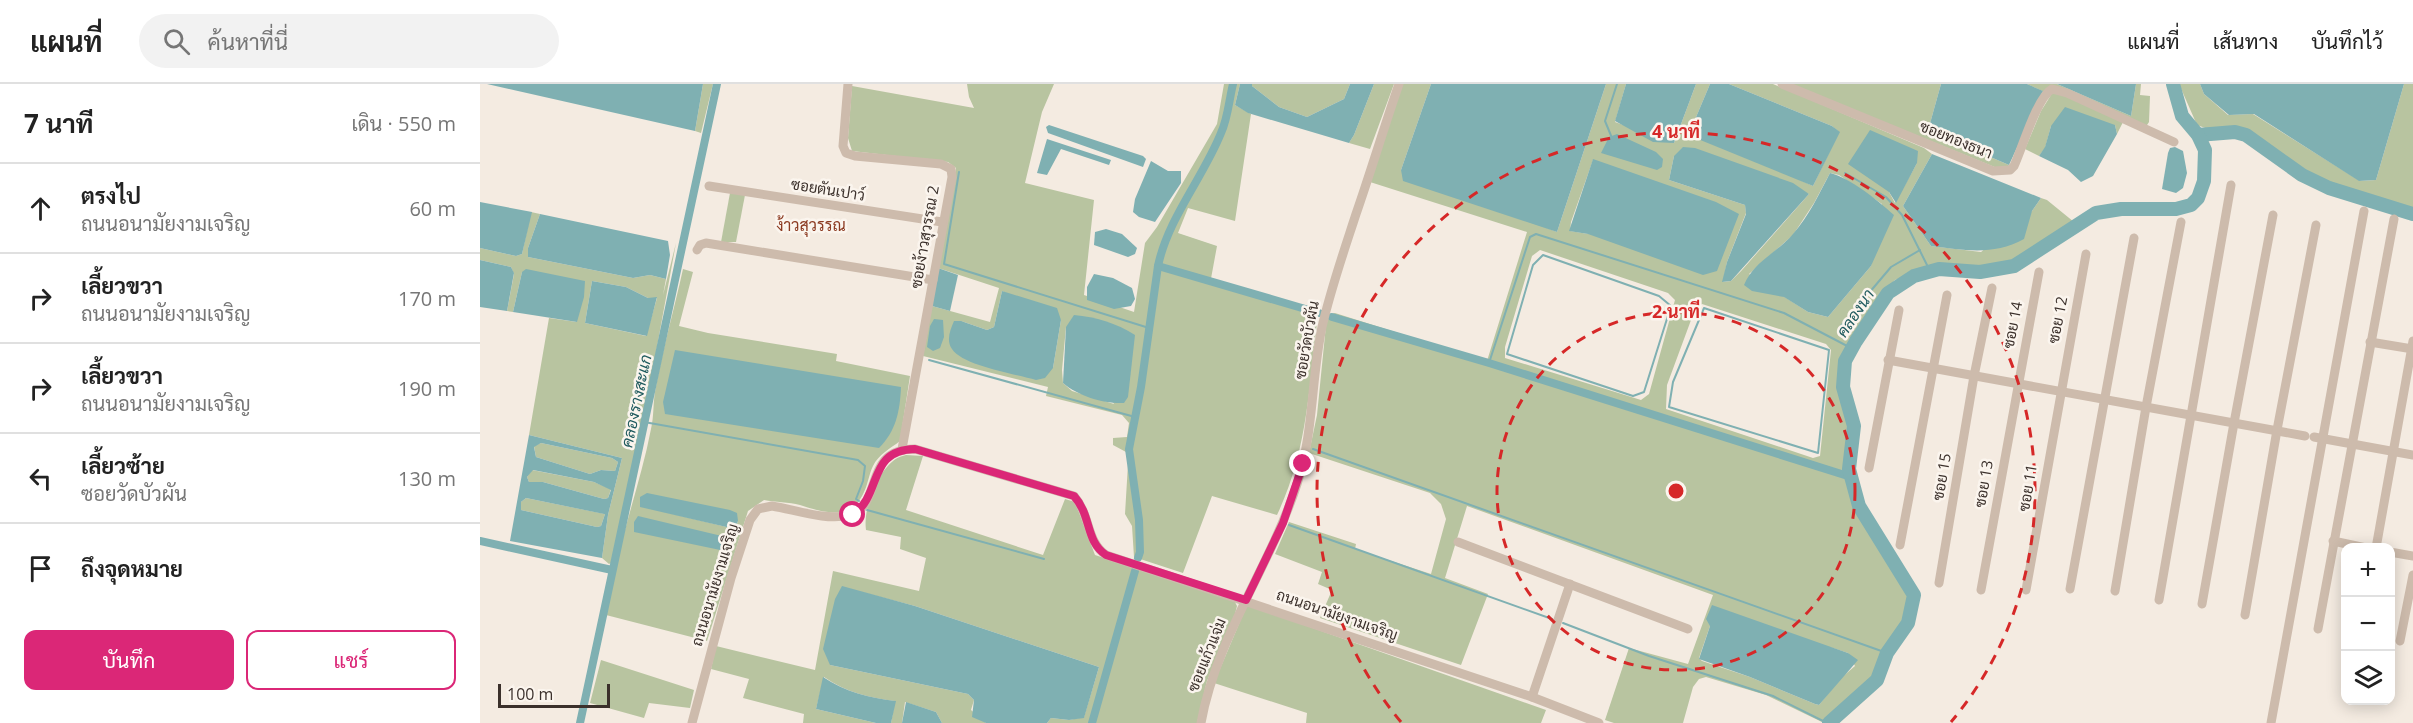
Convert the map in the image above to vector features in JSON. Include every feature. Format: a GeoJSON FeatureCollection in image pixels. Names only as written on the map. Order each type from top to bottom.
{"type":"FeatureCollection","features":[{"type":"Feature","properties":{"kind":"street","name":"ซอยง้าวสุวรรณ 2"},"geometry":{"type":"LineString","coordinates":[[848,84],[843,146],[846,153],[855,156],[948,166],[951,169],[952,177],[902,449]]}},
{"type":"Feature","properties":{"kind":"street","name":"ซอยวัดบัวผัน"},"geometry":{"type":"LineString","coordinates":[[1246,600],[1283,523],[1297,483],[1307,442],[1319,345],[1332,289],[1399,84]]}},
{"type":"Feature","properties":{"kind":"street","name":"ซอยทองธนา"},"geometry":{"type":"LineString","coordinates":[[1782,84],[1993,171],[2010,170],[2014,166],[2040,104],[2047,92],[2052,89],[2067,93],[2174,142]]}},
{"type":"Feature","properties":{"kind":"street"},"geometry":{"type":"LineString","coordinates":[[2159,600],[2231,185]]}},
{"type":"Feature","properties":{"kind":"street","name":"ซอยตันเปาว์"},"geometry":{"type":"LineString","coordinates":[[709,186],[942,222]]}},
{"type":"Feature","properties":{"kind":"street"},"geometry":{"type":"LineString","coordinates":[[2271,723],[2314,437],[2364,211]]}},
{"type":"Feature","properties":{"kind":"street"},"geometry":{"type":"LineString","coordinates":[[2202,604],[2273,215]]}},
{"type":"Feature","properties":{"kind":"street"},"geometry":{"type":"LineString","coordinates":[[2318,629],[2394,219]]}},
{"type":"Feature","properties":{"kind":"street"},"geometry":{"type":"LineString","coordinates":[[2115,591],[2146,407],[2181,222]]}},
{"type":"Feature","properties":{"kind":"street"},"geometry":{"type":"LineString","coordinates":[[2245,615],[2316,225]]}},
{"type":"Feature","properties":{"kind":"street"},"geometry":{"type":"LineString","coordinates":[[2070,589],[2134,238]]}},
{"type":"Feature","properties":{"kind":"street"},"geometry":{"type":"LineString","coordinates":[[697,250],[700,245],[706,243],[933,280]]}},
{"type":"Feature","properties":{"kind":"street","name":"ซอย 12"},"geometry":{"type":"LineString","coordinates":[[2060,391],[2086,255]]}},
{"type":"Feature","properties":{"kind":"street","name":"ซอย 14"},"geometry":{"type":"LineString","coordinates":[[2017,384],[2039,272]]}},
{"type":"Feature","properties":{"kind":"street","name":"ซอย 15"},"geometry":{"type":"LineString","coordinates":[[1939,583],[1974,376],[1992,288]]}},
{"type":"Feature","properties":{"kind":"street"},"geometry":{"type":"LineString","coordinates":[[1900,545],[1931,368],[1947,295]]}},
{"type":"Feature","properties":{"kind":"street"},"geometry":{"type":"LineString","coordinates":[[1869,468],[1899,310]]}},
{"type":"Feature","properties":{"kind":"street"},"geometry":{"type":"LineString","coordinates":[[2370,342],[2413,347],[2377,543]]}},
{"type":"Feature","properties":{"kind":"street"},"geometry":{"type":"LineString","coordinates":[[1888,360],[2413,455]]}},
{"type":"Feature","properties":{"kind":"street","name":"ซอย 13"},"geometry":{"type":"LineString","coordinates":[[1981,590],[2017,384]]}},
{"type":"Feature","properties":{"kind":"street","name":"ซอย 11"},"geometry":{"type":"LineString","coordinates":[[2026,590],[2060,391]]}},
{"type":"Feature","properties":{"kind":"street","name":"ถนนอนามัยงามเจริญ"},"geometry":{"type":"LineString","coordinates":[[692,723],[731,578],[754,512],[764,506],[772,506],[829,517],[853,515],[863,507],[884,460],[902,449],[915,449],[1074,496],[1087,517],[1093,541],[1098,550],[1106,555],[1246,600],[1599,723]]}},
{"type":"Feature","properties":{"kind":"street"},"geometry":{"type":"LineString","coordinates":[[2333,541],[2343,543]]}},
{"type":"Feature","properties":{"kind":"street"},"geometry":{"type":"LineString","coordinates":[[1458,542],[1688,629]]}},
{"type":"Feature","properties":{"kind":"street"},"geometry":{"type":"LineString","coordinates":[[2395,553],[2413,556]]}},
{"type":"Feature","properties":{"kind":"street"},"geometry":{"type":"LineString","coordinates":[[2400,641],[2413,575]]}},
{"type":"Feature","properties":{"kind":"street"},"geometry":{"type":"LineString","coordinates":[[1532,698],[1570,584]]}},
{"type":"Feature","properties":{"kind":"street","name":"ซอยแก้วแจ่ม"},"geometry":{"type":"LineString","coordinates":[[1201,723],[1205,697],[1213,673],[1246,600]]}},
{"type":"Feature","properties":{"kind":"green space"},"geometry":{"type":"Polygon","coordinates":[[[703,84],[713,84],[701,133],[695,131],[703,84]]]}},
{"type":"Feature","properties":{"kind":"green space"},"geometry":{"type":"Polygon","coordinates":[[[967,84],[1054,84],[1042,112],[1025,183],[1094,200],[1084,295],[1134,312],[1145,243],[1157,227],[1217,124],[1224,84],[1240,84],[1235,105],[1251,114],[1235,221],[1188,208],[1178,233],[1217,246],[1210,284],[1318,315],[1301,442],[1287,491],[1277,515],[1212,496],[1183,573],[1134,557],[1132,526],[1125,514],[1128,464],[1126,452],[1113,445],[1113,438],[1127,437],[1129,423],[1122,415],[1046,396],[1048,387],[923,356],[932,306],[990,322],[999,288],[938,268],[956,168],[948,162],[852,151],[848,138],[852,86],[974,108],[967,84]],[[1002,291],[994,327],[987,330],[961,321],[1053,368],[1061,320],[1002,291]],[[1066,327],[1063,383],[1072,391],[1114,404],[1066,327]]]}},
{"type":"Feature","properties":{"kind":"green space"},"geometry":{"type":"Polygon","coordinates":[[[1252,84],[1350,84],[1344,99],[1307,117],[1279,107],[1252,84]]]}},
{"type":"Feature","properties":{"kind":"green space"},"geometry":{"type":"Polygon","coordinates":[[[1374,84],[1394,84],[1370,149],[1349,143],[1374,84]]]}},
{"type":"Feature","properties":{"kind":"green space"},"geometry":{"type":"Polygon","coordinates":[[[1401,84],[1431,84],[1401,170],[1557,232],[1606,84],[1626,84],[1615,122],[1674,143],[1696,84],[1710,84],[1691,129],[1813,186],[1839,132],[1832,126],[1729,84],[1773,84],[1924,148],[1932,154],[1903,206],[1931,246],[1981,252],[2032,211],[2041,198],[2047,200],[2074,222],[2011,264],[1980,267],[1937,264],[1895,280],[1881,294],[1849,340],[1841,363],[1841,393],[1850,434],[1846,467],[1855,505],[1910,595],[1906,617],[1882,656],[1881,665],[1873,678],[1824,723],[1766,695],[1706,677],[1699,679],[1693,687],[1683,723],[1614,723],[1605,720],[1629,648],[1688,664],[1713,595],[1467,506],[1445,578],[1488,594],[1461,665],[1320,618],[1332,590],[1318,584],[1322,572],[1275,554],[1289,522],[1356,544],[1355,549],[1431,574],[1446,519],[1441,504],[1430,493],[1309,453],[1317,415],[1326,325],[1330,314],[1335,313],[1487,361],[1527,232],[1370,182],[1401,84]],[[1674,156],[1669,180],[1745,205],[1746,213],[1727,262],[1723,282],[1731,281],[1742,270],[1809,194],[1674,156]],[[1593,160],[1571,222],[1570,231],[1588,234],[1646,179],[1593,160]],[[1917,163],[1889,192],[1895,203],[1917,163]],[[1830,173],[1793,235],[1749,274],[1808,312],[1828,317],[1871,266],[1882,204],[1839,175],[1830,173]],[[1540,250],[1532,256],[1505,347],[1505,358],[1641,400],[1649,394],[1675,300],[1668,293],[1540,250]],[[1702,304],[1694,312],[1667,385],[1666,409],[1813,458],[1820,456],[1831,350],[1826,344],[1702,304]],[[1710,626],[1699,658],[1750,677],[1819,705],[1841,678],[1855,666],[1848,653],[1833,648],[1710,626]]]}},
{"type":"Feature","properties":{"kind":"green space"},"geometry":{"type":"Polygon","coordinates":[[[1790,84],[1941,84],[1929,127],[1930,131],[2009,165],[2007,168],[1997,168],[1790,84]]]}},
{"type":"Feature","properties":{"kind":"green space"},"geometry":{"type":"Polygon","coordinates":[[[2027,84],[2057,84],[2131,116],[2136,84],[2141,84],[2140,95],[2150,96],[2149,122],[2143,131],[2123,122],[2117,134],[2115,125],[2051,126],[2045,148],[2039,156],[2025,149],[2041,111],[2051,95],[2027,84]]]}},
{"type":"Feature","properties":{"kind":"green space"},"geometry":{"type":"Polygon","coordinates":[[[2179,84],[2200,84],[2204,94],[2228,115],[2253,114],[2360,181],[2376,180],[2404,84],[2413,84],[2413,208],[2321,180],[2245,129],[2208,129],[2197,125],[2179,84]]]}},
{"type":"Feature","properties":{"kind":"green space"},"geometry":{"type":"Polygon","coordinates":[[[730,193],[745,195],[736,242],[721,242],[730,193]]]}},
{"type":"Feature","properties":{"kind":"green space"},"geometry":{"type":"Polygon","coordinates":[[[531,212],[540,214],[528,248],[528,257],[633,278],[650,275],[666,279],[663,295],[676,243],[652,374],[609,564],[602,558],[608,515],[622,458],[529,435],[549,318],[577,322],[522,272],[513,312],[507,311],[514,274],[511,267],[480,260],[480,248],[516,256],[522,254],[531,212]],[[592,281],[585,323],[646,336],[657,298],[648,298],[626,287],[592,281]]]}},
{"type":"Feature","properties":{"kind":"green space"},"geometry":{"type":"Polygon","coordinates":[[[683,269],[693,272],[679,326],[708,333],[837,354],[836,361],[910,376],[900,441],[875,462],[864,492],[852,507],[845,511],[828,512],[796,504],[764,500],[748,511],[707,641],[606,615],[615,553],[619,554],[644,460],[652,424],[658,377],[683,269]],[[640,506],[735,529],[738,521],[640,506]]]}},
{"type":"Feature","properties":{"kind":"green space"},"geometry":{"type":"Polygon","coordinates":[[[541,443],[612,458],[618,462],[615,471],[601,470],[590,474],[536,457],[534,446],[541,443]]]}},
{"type":"Feature","properties":{"kind":"green space"},"geometry":{"type":"Polygon","coordinates":[[[906,455],[923,456],[906,510],[1043,555],[1065,499],[1075,502],[1095,555],[1234,600],[1237,606],[1235,614],[1207,681],[1197,723],[1047,723],[1051,718],[1069,720],[1084,717],[1099,667],[915,606],[842,587],[830,665],[968,694],[974,700],[971,710],[986,723],[942,723],[936,712],[905,702],[902,723],[891,723],[895,701],[858,694],[824,677],[816,709],[876,723],[803,723],[804,714],[743,698],[749,679],[711,669],[716,646],[815,670],[833,571],[919,591],[926,558],[900,549],[901,537],[866,530],[867,512],[876,483],[893,461],[906,455]]]}},
{"type":"Feature","properties":{"kind":"green space"},"geometry":{"type":"Polygon","coordinates":[[[532,470],[594,482],[611,489],[608,498],[604,499],[543,482],[529,482],[527,477],[532,470]]]}},
{"type":"Feature","properties":{"kind":"green space"},"geometry":{"type":"Polygon","coordinates":[[[526,498],[605,514],[601,526],[597,527],[521,510],[521,502],[526,498]]]}},
{"type":"Feature","properties":{"kind":"green space"},"geometry":{"type":"Polygon","coordinates":[[[1247,605],[1546,710],[1541,723],[1306,723],[1307,713],[1214,683],[1247,605]]]}},
{"type":"Feature","properties":{"kind":"green space"},"geometry":{"type":"Polygon","coordinates":[[[601,660],[694,690],[690,708],[649,703],[644,718],[590,703],[601,660]]]}},
{"type":"Feature","properties":{"kind":"water"},"geometry":{"type":"Polygon","coordinates":[[[487,84],[703,84],[695,131],[487,84]]]}},
{"type":"Feature","properties":{"kind":"water"},"geometry":{"type":"Polygon","coordinates":[[[1240,84],[1252,84],[1279,107],[1307,117],[1344,99],[1350,84],[1374,84],[1349,143],[1248,113],[1235,105],[1240,84]]]}},
{"type":"Feature","properties":{"kind":"water"},"geometry":{"type":"Polygon","coordinates":[[[1431,84],[1606,84],[1557,232],[1403,181],[1401,170],[1431,84]]]}},
{"type":"Feature","properties":{"kind":"water"},"geometry":{"type":"Polygon","coordinates":[[[1626,84],[1696,84],[1674,143],[1653,142],[1615,121],[1626,84]]]}},
{"type":"Feature","properties":{"kind":"water"},"geometry":{"type":"Polygon","coordinates":[[[1710,84],[1729,84],[1832,126],[1840,132],[1813,186],[1693,137],[1691,129],[1710,84]]]}},
{"type":"Feature","properties":{"kind":"water"},"geometry":{"type":"Polygon","coordinates":[[[1941,84],[2027,84],[2043,91],[2009,165],[1930,131],[1929,127],[1941,84]]]}},
{"type":"Feature","properties":{"kind":"water"},"geometry":{"type":"Polygon","coordinates":[[[2057,84],[2136,84],[2131,116],[2057,84]]]}},
{"type":"Feature","properties":{"kind":"water"},"geometry":{"type":"Polygon","coordinates":[[[2200,84],[2404,84],[2376,180],[2359,181],[2254,114],[2229,115],[2204,94],[2200,84]]]}},
{"type":"Feature","properties":{"kind":"water"},"geometry":{"type":"Polygon","coordinates":[[[2065,107],[2115,125],[2117,134],[2093,176],[2081,182],[2068,170],[2039,156],[2045,147],[2051,126],[2065,107]]]}},
{"type":"Feature","properties":{"kind":"water"},"geometry":{"type":"Polygon","coordinates":[[[1049,125],[1143,156],[1146,159],[1143,167],[1048,133],[1046,127],[1049,125]]]}},
{"type":"Feature","properties":{"kind":"water"},"geometry":{"type":"Polygon","coordinates":[[[1870,130],[1918,151],[1917,163],[1896,203],[1889,192],[1848,164],[1870,130]]]}},
{"type":"Feature","properties":{"kind":"water"},"geometry":{"type":"Polygon","coordinates":[[[1617,134],[1656,152],[1663,159],[1662,167],[1657,170],[1601,153],[1609,137],[1617,134]]]}},
{"type":"Feature","properties":{"kind":"water"},"geometry":{"type":"Polygon","coordinates":[[[1047,139],[1111,160],[1109,165],[1061,149],[1047,175],[1037,173],[1047,139]]]}},
{"type":"Feature","properties":{"kind":"water"},"geometry":{"type":"Polygon","coordinates":[[[1683,147],[1695,148],[1793,183],[1809,194],[1731,281],[1722,282],[1727,262],[1746,214],[1745,205],[1669,180],[1674,156],[1683,147]]]}},
{"type":"Feature","properties":{"kind":"water"},"geometry":{"type":"Polygon","coordinates":[[[2175,147],[2183,151],[2187,173],[2183,188],[2176,193],[2162,189],[2168,153],[2170,148],[2175,147]]]}},
{"type":"Feature","properties":{"kind":"water"},"geometry":{"type":"Polygon","coordinates":[[[1932,154],[2041,198],[2032,211],[2024,239],[1990,250],[1931,246],[1903,206],[1932,154]]]}},
{"type":"Feature","properties":{"kind":"water"},"geometry":{"type":"Polygon","coordinates":[[[1593,159],[1716,202],[1739,214],[1717,271],[1703,275],[1588,234],[1569,231],[1593,159]]]}},
{"type":"Feature","properties":{"kind":"water"},"geometry":{"type":"Polygon","coordinates":[[[1151,161],[1168,171],[1181,171],[1181,183],[1155,222],[1139,217],[1133,212],[1135,199],[1151,161]]]}},
{"type":"Feature","properties":{"kind":"water"},"geometry":{"type":"Polygon","coordinates":[[[1830,173],[1872,196],[1894,215],[1871,266],[1828,317],[1808,312],[1784,297],[1752,291],[1744,285],[1760,263],[1787,241],[1799,227],[1830,173]]]}},
{"type":"Feature","properties":{"kind":"water"},"geometry":{"type":"Polygon","coordinates":[[[480,202],[532,212],[522,254],[516,256],[480,248],[480,202]]]}},
{"type":"Feature","properties":{"kind":"water"},"geometry":{"type":"Polygon","coordinates":[[[540,214],[668,241],[670,255],[666,279],[650,275],[633,278],[528,257],[528,248],[540,214]]]}},
{"type":"Feature","properties":{"kind":"water"},"geometry":{"type":"Polygon","coordinates":[[[1106,229],[1122,234],[1137,248],[1135,254],[1128,257],[1094,245],[1095,232],[1106,229]]]}},
{"type":"Feature","properties":{"kind":"water"},"geometry":{"type":"Polygon","coordinates":[[[480,260],[511,267],[514,273],[507,311],[480,307],[480,260]]]}},
{"type":"Feature","properties":{"kind":"water"},"geometry":{"type":"Polygon","coordinates":[[[938,268],[958,275],[950,311],[932,306],[938,268]]]}},
{"type":"Feature","properties":{"kind":"water"},"geometry":{"type":"Polygon","coordinates":[[[526,269],[585,281],[584,297],[577,322],[513,312],[522,272],[526,269]]]}},
{"type":"Feature","properties":{"kind":"water"},"geometry":{"type":"Polygon","coordinates":[[[1094,274],[1113,278],[1132,288],[1135,299],[1131,306],[1114,309],[1087,300],[1087,287],[1094,274]]]}},
{"type":"Feature","properties":{"kind":"water"},"geometry":{"type":"Polygon","coordinates":[[[592,281],[626,287],[648,298],[657,297],[647,336],[585,323],[592,281]]]}},
{"type":"Feature","properties":{"kind":"water"},"geometry":{"type":"Polygon","coordinates":[[[1002,291],[1057,308],[1061,320],[1053,368],[1045,378],[1036,380],[978,365],[958,355],[950,346],[949,335],[954,321],[961,321],[987,330],[994,327],[1002,291]]]}},
{"type":"Feature","properties":{"kind":"water"},"geometry":{"type":"Polygon","coordinates":[[[1074,315],[1106,321],[1135,335],[1128,397],[1124,403],[1092,398],[1076,392],[1063,383],[1066,327],[1074,315]]]}},
{"type":"Feature","properties":{"kind":"water"},"geometry":{"type":"Polygon","coordinates":[[[934,319],[943,320],[944,337],[940,348],[933,351],[927,347],[930,326],[934,319]]]}},
{"type":"Feature","properties":{"kind":"water"},"geometry":{"type":"Polygon","coordinates":[[[675,350],[901,387],[896,420],[889,435],[879,448],[665,414],[663,402],[675,350]]]}},
{"type":"Feature","properties":{"kind":"water"},"geometry":{"type":"Polygon","coordinates":[[[529,435],[622,458],[608,515],[602,558],[510,541],[529,435]],[[541,443],[534,447],[536,457],[590,474],[601,470],[615,471],[618,462],[612,458],[541,443]],[[533,470],[527,477],[529,482],[543,482],[604,499],[608,498],[611,490],[594,482],[533,470]],[[526,498],[521,502],[521,510],[597,527],[601,526],[605,514],[526,498]]]}},
{"type":"Feature","properties":{"kind":"water"},"geometry":{"type":"Polygon","coordinates":[[[647,493],[730,510],[737,513],[738,521],[735,529],[640,507],[640,497],[647,493]]]}},
{"type":"Feature","properties":{"kind":"water"},"geometry":{"type":"Polygon","coordinates":[[[638,516],[726,537],[728,542],[725,551],[634,532],[634,522],[638,516]]]}},
{"type":"Feature","properties":{"kind":"water"},"geometry":{"type":"Polygon","coordinates":[[[842,586],[915,606],[1099,667],[1084,718],[1069,720],[1051,718],[1047,723],[986,723],[972,717],[974,700],[968,694],[830,665],[823,649],[835,599],[842,586]]]}},
{"type":"Feature","properties":{"kind":"water"},"geometry":{"type":"Polygon","coordinates":[[[1712,605],[1848,653],[1858,660],[1819,705],[1815,704],[1699,659],[1710,626],[1706,619],[1712,605]]]}},
{"type":"Feature","properties":{"kind":"water"},"geometry":{"type":"Polygon","coordinates":[[[823,677],[858,694],[896,701],[891,723],[876,723],[816,709],[823,677]]]}},
{"type":"Feature","properties":{"kind":"water"},"geometry":{"type":"Polygon","coordinates":[[[906,702],[936,712],[942,723],[902,723],[906,702]]]}},
{"type":"Feature","properties":{"kind":"waterway","name":"คลองรางสะแก"},"geometry":{"type":"LineString","coordinates":[[580,723],[717,84]]}},
{"type":"Feature","properties":{"kind":"waterway"},"geometry":{"type":"LineString","coordinates":[[1138,558],[1140,552],[1139,520],[1129,449],[1141,387],[1158,266],[1170,231],[1214,150],[1227,115],[1233,84]]}},
{"type":"Feature","properties":{"kind":"waterway"},"geometry":{"type":"LineString","coordinates":[[1612,138],[1605,121],[1617,84]]}},
{"type":"Feature","properties":{"kind":"waterway","name":"คลองนา"},"geometry":{"type":"LineString","coordinates":[[1829,723],[1877,680],[1887,653],[1908,623],[1914,595],[1859,506],[1849,469],[1854,426],[1843,387],[1845,361],[1888,293],[1914,276],[1939,269],[1980,272],[2014,266],[2096,213],[2121,209],[2176,209],[2191,205],[2198,198],[2204,181],[2205,150],[2198,135],[2182,116],[2173,84]]}},
{"type":"Feature","properties":{"kind":"waterway"},"geometry":{"type":"LineString","coordinates":[[2198,135],[2235,132],[2246,135],[2302,175],[2329,188],[2413,214]]}},
{"type":"Feature","properties":{"kind":"waterway"},"geometry":{"type":"LineString","coordinates":[[959,172],[944,264],[1149,328]]}},
{"type":"Feature","properties":{"kind":"waterway"},"geometry":{"type":"LineString","coordinates":[[1845,173],[1886,197],[1902,215],[1930,271]]}},
{"type":"Feature","properties":{"kind":"waterway"},"geometry":{"type":"LineString","coordinates":[[1489,363],[1530,237],[1536,234],[1784,313],[1851,348]]}},
{"type":"Feature","properties":{"kind":"waterway"},"geometry":{"type":"LineString","coordinates":[[1841,326],[1891,267],[1920,250]]}},
{"type":"Feature","properties":{"kind":"waterway"},"geometry":{"type":"LineString","coordinates":[[1543,255],[1659,296],[1671,306],[1644,392],[1633,396],[1507,354],[1533,265],[1543,255]]}},
{"type":"Feature","properties":{"kind":"waterway"},"geometry":{"type":"LineString","coordinates":[[1158,266],[1319,313]]}},
{"type":"Feature","properties":{"kind":"waterway"},"geometry":{"type":"LineString","coordinates":[[1704,308],[1829,350],[1818,453],[1669,407],[1673,382],[1704,308]]}},
{"type":"Feature","properties":{"kind":"waterway"},"geometry":{"type":"LineString","coordinates":[[1332,317],[1489,363],[1851,477]]}},
{"type":"Feature","properties":{"kind":"waterway"},"geometry":{"type":"LineString","coordinates":[[929,360],[1135,417]]}},
{"type":"Feature","properties":{"kind":"waterway"},"geometry":{"type":"LineString","coordinates":[[644,422],[858,460],[865,466],[863,481],[856,499],[859,501]]}},
{"type":"Feature","properties":{"kind":"waterway"},"geometry":{"type":"LineString","coordinates":[[1313,449],[1887,653]]}},
{"type":"Feature","properties":{"kind":"waterway"},"geometry":{"type":"LineString","coordinates":[[867,510],[1044,559]]}},
{"type":"Feature","properties":{"kind":"waterway"},"geometry":{"type":"LineString","coordinates":[[1289,525],[1552,619]]}},
{"type":"Feature","properties":{"kind":"waterway"},"geometry":{"type":"LineString","coordinates":[[480,541],[612,570]]}},
{"type":"Feature","properties":{"kind":"waterway"},"geometry":{"type":"LineString","coordinates":[[1092,723],[1135,571]]}},
{"type":"Feature","properties":{"kind":"waterway"},"geometry":{"type":"LineString","coordinates":[[1563,623],[1649,656],[1773,696],[1827,723]]}},
{"type":"Feature","properties":{"kind":"district","name":"ง้าวสุวรรณ"},"geometry":{"type":"Point","coordinates":[811,225]}},
{"type":"Feature","properties":{"kind":"route"},"geometry":{"type":"LineString","coordinates":[[853,515],[863,507],[880,466],[889,455],[902,449],[915,449],[1074,496],[1087,517],[1093,541],[1098,550],[1106,555],[1246,600],[1283,523],[1303,464]]}}]}
